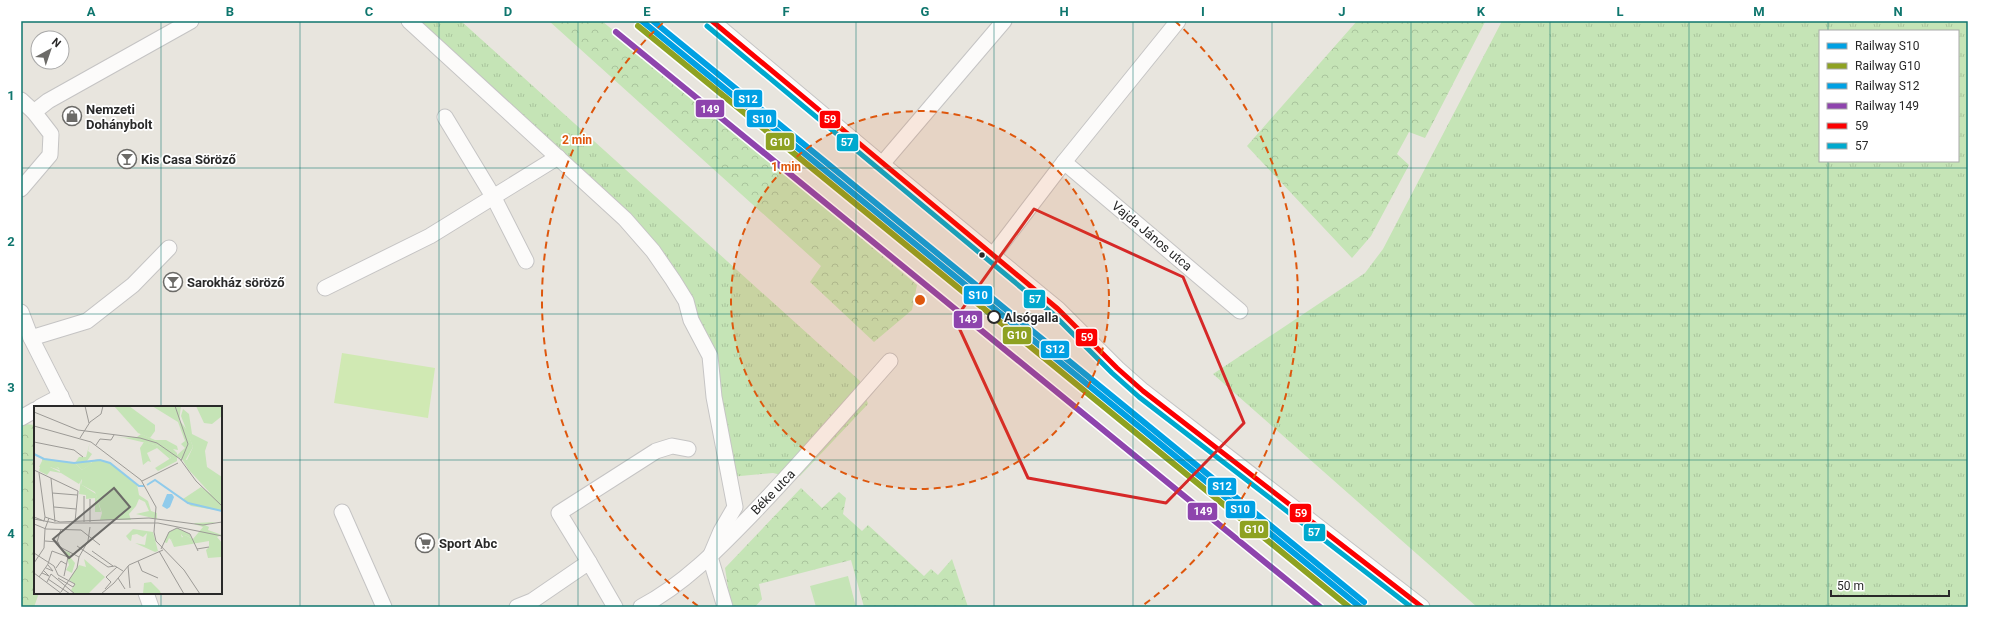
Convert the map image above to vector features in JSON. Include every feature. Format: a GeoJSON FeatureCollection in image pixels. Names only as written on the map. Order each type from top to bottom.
{"type":"FeatureCollection","features":[{"type":"Feature","properties":{"kind":"street"},"geometry":{"type":"LineString","coordinates":[[34,112],[48,101],[190,21]]}},
{"type":"Feature","properties":{"kind":"street"},"geometry":{"type":"LineString","coordinates":[[409,21],[625,219],[653,251],[686,301],[691,320],[710,356],[714,397],[735,507],[720,531],[710,557],[725,607]]}},
{"type":"Feature","properties":{"kind":"street"},"geometry":{"type":"LineString","coordinates":[[712,21],[1063,314],[1117,368],[1143,391],[1422,607]]}},
{"type":"Feature","properties":{"kind":"street"},"geometry":{"type":"LineString","coordinates":[[882,164],[1004,21]]}},
{"type":"Feature","properties":{"kind":"street"},"geometry":{"type":"LineString","coordinates":[[993,255],[1064,162],[1178,21]]}},
{"type":"Feature","properties":{"kind":"street"},"geometry":{"type":"LineString","coordinates":[[21,100],[34,112],[51,134],[50,155],[21,189]]}},
{"type":"Feature","properties":{"kind":"street"},"geometry":{"type":"LineString","coordinates":[[446,117],[494,198],[526,261]]}},
{"type":"Feature","properties":{"kind":"street"},"geometry":{"type":"LineString","coordinates":[[325,288],[430,236],[494,198],[558,157]]}},
{"type":"Feature","properties":{"kind":"street","name":"Vajda János utca"},"geometry":{"type":"LineString","coordinates":[[1064,162],[1240,311]]}},
{"type":"Feature","properties":{"kind":"street"},"geometry":{"type":"LineString","coordinates":[[32,338],[86,321],[133,285],[169,248]]}},
{"type":"Feature","properties":{"kind":"street"},"geometry":{"type":"LineString","coordinates":[[21,312],[63,401],[44,406]]}},
{"type":"Feature","properties":{"kind":"street","name":"Béke utca"},"geometry":{"type":"LineString","coordinates":[[641,607],[680,581],[710,557],[792,473],[890,361]]}},
{"type":"Feature","properties":{"kind":"street"},"geometry":{"type":"LineString","coordinates":[[21,418],[34,411]]}},
{"type":"Feature","properties":{"kind":"street"},"geometry":{"type":"LineString","coordinates":[[615,607],[559,513],[656,451],[672,446],[688,448]]}},
{"type":"Feature","properties":{"kind":"street"},"geometry":{"type":"LineString","coordinates":[[342,512],[384,607]]}},
{"type":"Feature","properties":{"kind":"street"},"geometry":{"type":"LineString","coordinates":[[517,607],[532,601],[589,562]]}},
{"type":"Feature","properties":{"kind":"street"},"geometry":{"type":"LineString","coordinates":[[146,594],[152,607]]}},
{"type":"Feature","properties":{"kind":"highlighted area"},"geometry":{"type":"Polygon","coordinates":[[[1034,209],[1183,277],[1244,423],[1166,503],[1028,478],[955,319],[1034,209]]]}},
{"type":"Feature","properties":{"kind":"green space"},"geometry":{"type":"Polygon","coordinates":[[[402,21],[461,21],[860,381],[868,404],[800,476],[786,476],[773,473],[730,477],[714,397],[691,320],[625,219],[402,21]]]}},
{"type":"Feature","properties":{"kind":"green space"},"geometry":{"type":"Polygon","coordinates":[[[549,21],[602,21],[917,285],[912,310],[874,342],[810,282],[821,266],[549,21]]]}},
{"type":"Feature","properties":{"kind":"green space"},"geometry":{"type":"Polygon","coordinates":[[[1357,21],[1485,22],[1425,138],[1409,132],[1397,154],[1409,165],[1371,236],[1352,258],[1247,146],[1357,21]]]}},
{"type":"Feature","properties":{"kind":"green space"},"geometry":{"type":"Polygon","coordinates":[[[1502,21],[1968,21],[1968,607],[1477,607],[1213,374],[1365,273],[1383,249],[1502,21]]]}},
{"type":"Feature","properties":{"kind":"green space"},"geometry":{"type":"Polygon","coordinates":[[[342,353],[435,368],[428,418],[334,403],[342,353]]]}},
{"type":"Feature","properties":{"kind":"green space"},"geometry":{"type":"Polygon","coordinates":[[[25,424],[34,425],[34,594],[39,594],[34,607],[21,607],[21,426],[25,424]]]}},
{"type":"Feature","properties":{"kind":"green space"},"geometry":{"type":"Polygon","coordinates":[[[801,488],[822,508],[839,492],[846,498],[843,514],[862,531],[868,525],[924,576],[931,569],[938,575],[952,559],[968,607],[864,607],[851,560],[759,584],[762,599],[755,607],[731,607],[725,568],[801,488]]]}},
{"type":"Feature","properties":{"kind":"green space"},"geometry":{"type":"Polygon","coordinates":[[[848,576],[856,607],[816,607],[810,586],[848,576]]]}},
{"type":"Feature","properties":{"kind":"rail line","name":"S10"},"geometry":{"type":"LineString","coordinates":[[642,21],[1360,607]]}},
{"type":"Feature","properties":{"kind":"rail line","name":"S12"},"geometry":{"type":"LineString","coordinates":[[653,21],[1364,602]]}},
{"type":"Feature","properties":{"kind":"rail line","name":"G10"},"geometry":{"type":"LineString","coordinates":[[638,26],[1349,607]]}},
{"type":"Feature","properties":{"kind":"rail line","name":"149"},"geometry":{"type":"LineString","coordinates":[[616,32],[1320,607]]}},
{"type":"Feature","properties":{"kind":"transit line","name":"59"},"geometry":{"type":"LineString","coordinates":[[712,21],[1058,309],[1117,368],[1143,391],[1422,607]]}},
{"type":"Feature","properties":{"kind":"transit line","name":"57"},"geometry":{"type":"LineString","coordinates":[[707,26],[1053,314],[1112,373],[1139,397],[1411,607]]}},
{"type":"Feature","properties":{"kind":"place","name":"Nemzeti Dohánybolt"},"geometry":{"type":"Point","coordinates":[72,116]}},
{"type":"Feature","properties":{"kind":"place","name":"Kis Casa Söröző"},"geometry":{"type":"Point","coordinates":[127,159]}},
{"type":"Feature","properties":{"kind":"place","name":"Sarokház söröző"},"geometry":{"type":"Point","coordinates":[173,282]}},
{"type":"Feature","properties":{"kind":"place","name":"Alsógalla"},"geometry":{"type":"Point","coordinates":[994,317]}},
{"type":"Feature","properties":{"kind":"place","name":"Sport Abc"},"geometry":{"type":"Point","coordinates":[425,543]}}]}
